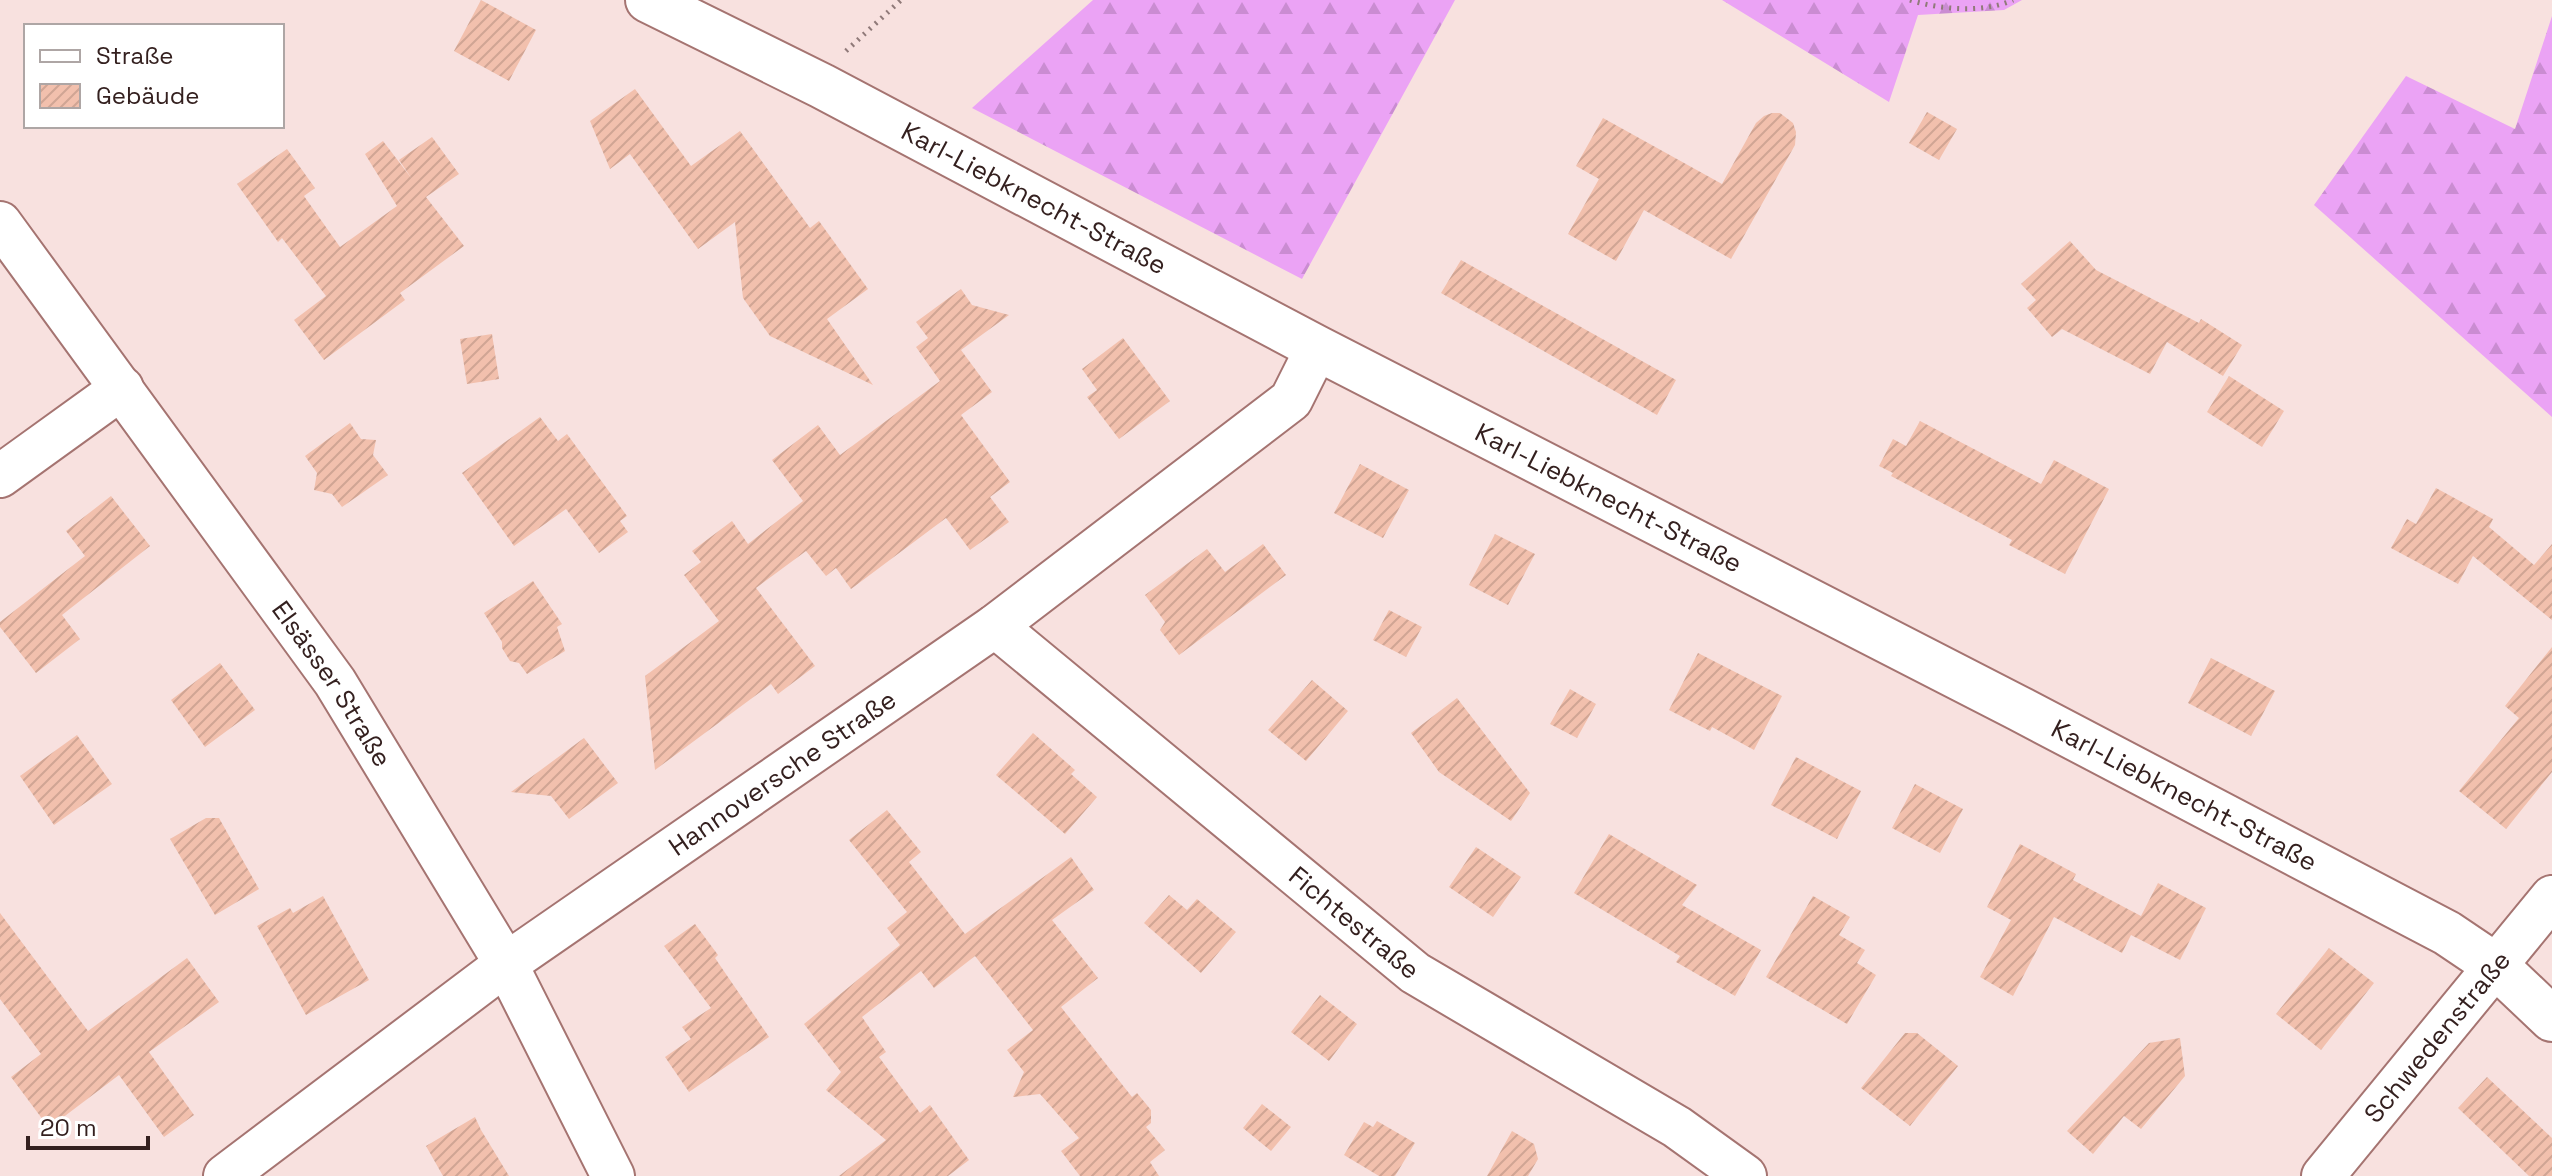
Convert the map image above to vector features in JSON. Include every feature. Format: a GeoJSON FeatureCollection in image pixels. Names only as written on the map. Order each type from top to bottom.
{"type":"FeatureCollection","features":[{"type":"Feature","properties":{"kind":"street","name":"Karl-Liebknecht-Straße"},"geometry":{"type":"LineString","coordinates":[[648,0],[822,86],[1317,348],[2018,708],[2447,933],[2496,966],[2552,1019]]}},
{"type":"Feature","properties":{"kind":"street","name":"Elsässer Straße"},"geometry":{"type":"LineString","coordinates":[[0,223],[335,682],[506,964],[613,1176]]}},
{"type":"Feature","properties":{"kind":"street","name":"Hannoversche Straße"},"geometry":{"type":"LineString","coordinates":[[225,1176],[506,964],[995,626],[1291,400],[1317,348]]}},
{"type":"Feature","properties":{"kind":"street"},"geometry":{"type":"LineString","coordinates":[[0,476],[122,388]]}},
{"type":"Feature","properties":{"kind":"street","name":"Fichtestraße"},"geometry":{"type":"LineString","coordinates":[[995,626],[1415,973],[1677,1127],[1745,1176]]}},
{"type":"Feature","properties":{"kind":"street","name":"Schwedenstraße"},"geometry":{"type":"LineString","coordinates":[[2323,1176],[2552,897]]}},
{"type":"Feature","properties":{"kind":"path"},"geometry":{"type":"LineString","coordinates":[[822,86],[843,55],[901,0]]}},
{"type":"Feature","properties":{"kind":"path"},"geometry":{"type":"LineString","coordinates":[[1910,0],[1956,8],[1998,7],[2013,0]]}},
{"type":"Feature","properties":{"kind":"green space"},"geometry":{"type":"Polygon","coordinates":[[[1093,0],[1455,0],[1302,279],[972,108],[1093,0]]]}},
{"type":"Feature","properties":{"kind":"green space"},"geometry":{"type":"Polygon","coordinates":[[[1722,0],[2022,0],[2004,10],[1918,15],[1889,102],[1722,0]]]}},
{"type":"Feature","properties":{"kind":"green space"},"geometry":{"type":"Polygon","coordinates":[[[2552,16],[2552,417],[2314,205],[2406,76],[2515,129],[2552,16]]]}},
{"type":"Feature","properties":{"kind":"building"},"geometry":{"type":"Polygon","coordinates":[[[481,0],[536,30],[509,81],[454,51],[481,0]]]}},
{"type":"Feature","properties":{"kind":"building"},"geometry":{"type":"Polygon","coordinates":[[[635,89],[691,166],[740,131],[810,228],[819,221],[868,289],[827,319],[873,385],[770,336],[743,298],[735,222],[698,249],[630,154],[610,169],[590,121],[635,89]]]}},
{"type":"Feature","properties":{"kind":"building"},"geometry":{"type":"Polygon","coordinates":[[[1927,112],[1957,129],[1939,160],[1909,143],[1927,112]]]}},
{"type":"Feature","properties":{"kind":"building"},"geometry":{"type":"Polygon","coordinates":[[[1772,113],[1780,113],[1793,123],[1795,145],[1731,259],[1644,210],[1616,261],[1568,234],[1599,179],[1576,166],[1603,118],[1722,184],[1756,123],[1772,113]]]}},
{"type":"Feature","properties":{"kind":"building"},"geometry":{"type":"Polygon","coordinates":[[[432,137],[459,174],[426,197],[464,246],[400,293],[405,300],[324,360],[294,320],[326,296],[282,238],[278,242],[237,184],[287,149],[315,188],[304,196],[340,247],[397,206],[365,154],[383,141],[412,179],[399,160],[432,137]]]}},
{"type":"Feature","properties":{"kind":"building"},"geometry":{"type":"Polygon","coordinates":[[[2070,241],[2096,270],[2199,323],[2201,319],[2242,345],[2223,376],[2167,342],[2150,374],[2062,329],[2052,337],[2027,308],[2036,300],[2021,284],[2070,241]]]}},
{"type":"Feature","properties":{"kind":"building"},"geometry":{"type":"Polygon","coordinates":[[[1461,260],[1676,380],[1657,415],[1441,293],[1461,260]]]}},
{"type":"Feature","properties":{"kind":"building"},"geometry":{"type":"Polygon","coordinates":[[[961,289],[972,305],[1009,315],[961,350],[992,392],[961,415],[1010,482],[990,497],[1009,522],[970,550],[946,518],[851,589],[836,568],[826,576],[806,551],[756,588],[815,666],[778,694],[771,684],[655,770],[645,676],[719,621],[684,575],[701,562],[692,551],[732,521],[748,544],[803,501],[772,460],[818,425],[840,455],[940,381],[916,347],[928,338],[916,322],[961,289]]]}},
{"type":"Feature","properties":{"kind":"building"},"geometry":{"type":"Polygon","coordinates":[[[492,334],[499,379],[467,384],[460,339],[492,334]]]}},
{"type":"Feature","properties":{"kind":"building"},"geometry":{"type":"Polygon","coordinates":[[[1123,338],[1170,401],[1119,439],[1087,397],[1097,390],[1082,369],[1123,338]]]}},
{"type":"Feature","properties":{"kind":"building"},"geometry":{"type":"Polygon","coordinates":[[[2229,376],[2284,411],[2262,447],[2207,412],[2229,376]]]}},
{"type":"Feature","properties":{"kind":"building"},"geometry":{"type":"Polygon","coordinates":[[[540,417],[558,441],[567,434],[627,516],[620,521],[628,532],[599,553],[566,509],[514,546],[462,473],[540,417]]]}},
{"type":"Feature","properties":{"kind":"building"},"geometry":{"type":"Polygon","coordinates":[[[1920,421],[2041,484],[2054,460],[2109,489],[2065,574],[2009,545],[2012,540],[1891,476],[1893,473],[1879,466],[1893,439],[1906,446],[1920,421]]]}},
{"type":"Feature","properties":{"kind":"building"},"geometry":{"type":"Polygon","coordinates":[[[350,423],[361,439],[376,440],[373,455],[388,475],[342,507],[332,494],[314,490],[317,473],[305,456],[350,423]]]}},
{"type":"Feature","properties":{"kind":"building"},"geometry":{"type":"Polygon","coordinates":[[[1360,464],[1409,490],[1383,538],[1334,513],[1360,464]]]}},
{"type":"Feature","properties":{"kind":"building"},"geometry":{"type":"Polygon","coordinates":[[[2436,488],[2493,519],[2489,527],[2534,565],[2552,544],[2552,620],[2473,556],[2458,584],[2391,548],[2407,519],[2416,524],[2436,488]]]}},
{"type":"Feature","properties":{"kind":"building"},"geometry":{"type":"Polygon","coordinates":[[[111,496],[150,546],[62,615],[80,639],[36,673],[0,627],[0,622],[85,556],[66,531],[111,496]]]}},
{"type":"Feature","properties":{"kind":"building"},"geometry":{"type":"Polygon","coordinates":[[[1495,534],[1535,554],[1508,605],[1469,585],[1495,534]]]}},
{"type":"Feature","properties":{"kind":"building"},"geometry":{"type":"Polygon","coordinates":[[[1263,544],[1286,575],[1179,655],[1160,630],[1165,622],[1145,595],[1207,549],[1225,572],[1263,544]]]}},
{"type":"Feature","properties":{"kind":"building"},"geometry":{"type":"Polygon","coordinates":[[[533,581],[562,624],[557,627],[565,651],[527,674],[519,663],[510,661],[484,613],[533,581]]]}},
{"type":"Feature","properties":{"kind":"building"},"geometry":{"type":"Polygon","coordinates":[[[1389,610],[1422,627],[1406,657],[1373,640],[1389,610]]]}},
{"type":"Feature","properties":{"kind":"building"},"geometry":{"type":"Polygon","coordinates":[[[2552,647],[2552,772],[2506,829],[2459,791],[2519,718],[2505,706],[2552,647]]]}},
{"type":"Feature","properties":{"kind":"building"},"geometry":{"type":"Polygon","coordinates":[[[1698,653],[1782,696],[1754,750],[1712,727],[1710,731],[1669,710],[1698,653]]]}},
{"type":"Feature","properties":{"kind":"building"},"geometry":{"type":"Polygon","coordinates":[[[2211,658],[2275,691],[2251,736],[2188,703],[2211,658]]]}},
{"type":"Feature","properties":{"kind":"building"},"geometry":{"type":"Polygon","coordinates":[[[220,663],[255,710],[205,747],[171,700],[220,663]]]}},
{"type":"Feature","properties":{"kind":"building"},"geometry":{"type":"Polygon","coordinates":[[[1312,680],[1348,711],[1306,761],[1268,730],[1312,680]]]}},
{"type":"Feature","properties":{"kind":"building"},"geometry":{"type":"Polygon","coordinates":[[[1570,689],[1596,704],[1577,738],[1550,724],[1570,689]]]}},
{"type":"Feature","properties":{"kind":"building"},"geometry":{"type":"Polygon","coordinates":[[[1457,698],[1530,793],[1511,821],[1439,772],[1411,733],[1457,698]]]}},
{"type":"Feature","properties":{"kind":"building"},"geometry":{"type":"Polygon","coordinates":[[[1033,733],[1075,770],[1071,774],[1097,797],[1065,834],[996,775],[1033,733]]]}},
{"type":"Feature","properties":{"kind":"building"},"geometry":{"type":"Polygon","coordinates":[[[77,735],[112,784],[54,825],[20,776],[77,735]]]}},
{"type":"Feature","properties":{"kind":"building"},"geometry":{"type":"Polygon","coordinates":[[[584,738],[618,783],[569,819],[551,796],[511,792],[584,738]]]}},
{"type":"Feature","properties":{"kind":"building"},"geometry":{"type":"Polygon","coordinates":[[[1796,757],[1861,791],[1837,839],[1771,805],[1796,757]]]}},
{"type":"Feature","properties":{"kind":"building"},"geometry":{"type":"Polygon","coordinates":[[[1915,784],[1963,809],[1940,853],[1892,828],[1915,784]]]}},
{"type":"Feature","properties":{"kind":"building"},"geometry":{"type":"Polygon","coordinates":[[[887,810],[921,852],[909,862],[965,934],[1071,857],[1094,890],[1052,920],[1098,978],[1061,1007],[1132,1097],[1137,1093],[1151,1110],[1151,1123],[1146,1127],[1165,1150],[1150,1162],[1159,1176],[1080,1176],[1061,1151],[1079,1138],[1040,1094],[1013,1097],[1024,1072],[1007,1050],[1033,1030],[975,956],[934,988],[921,971],[862,1017],[886,1052],[879,1057],[920,1113],[930,1105],[969,1160],[948,1176],[839,1176],[886,1140],[826,1090],[841,1072],[804,1024],[900,945],[887,928],[907,912],[849,840],[887,810]]]}},
{"type":"Feature","properties":{"kind":"building"},"geometry":{"type":"Polygon","coordinates":[[[206,818],[219,818],[259,889],[215,915],[170,839],[206,818]]]}},
{"type":"Feature","properties":{"kind":"building"},"geometry":{"type":"Polygon","coordinates":[[[1609,834],[1697,885],[1682,905],[1761,950],[1735,996],[1676,962],[1680,956],[1574,893],[1609,834]]]}},
{"type":"Feature","properties":{"kind":"building"},"geometry":{"type":"Polygon","coordinates":[[[2020,844],[2076,874],[2073,880],[2141,916],[2158,883],[2206,908],[2180,960],[2131,935],[2122,953],[2054,917],[2013,996],[1980,977],[2011,920],[1987,907],[2020,844]]]}},
{"type":"Feature","properties":{"kind":"building"},"geometry":{"type":"Polygon","coordinates":[[[1476,847],[1521,877],[1493,917],[1449,887],[1476,847]]]}},
{"type":"Feature","properties":{"kind":"building"},"geometry":{"type":"Polygon","coordinates":[[[1169,895],[1187,910],[1197,899],[1236,932],[1201,973],[1144,923],[1169,895]]]}},
{"type":"Feature","properties":{"kind":"building"},"geometry":{"type":"Polygon","coordinates":[[[323,896],[369,980],[306,1015],[257,926],[290,908],[293,913],[323,896]]]}},
{"type":"Feature","properties":{"kind":"building"},"geometry":{"type":"Polygon","coordinates":[[[1813,896],[1850,917],[1839,935],[1865,950],[1857,963],[1876,975],[1847,1024],[1766,977],[1813,896]]]}},
{"type":"Feature","properties":{"kind":"building"},"geometry":{"type":"Polygon","coordinates":[[[0,913],[88,1031],[187,958],[219,1002],[149,1052],[194,1115],[164,1137],[119,1075],[49,1128],[11,1077],[41,1054],[0,999],[0,913]]]}},
{"type":"Feature","properties":{"kind":"building"},"geometry":{"type":"Polygon","coordinates":[[[695,924],[769,1037],[689,1092],[665,1057],[691,1039],[682,1027],[711,1008],[664,946],[695,924]]]}},
{"type":"Feature","properties":{"kind":"building"},"geometry":{"type":"Polygon","coordinates":[[[2329,948],[2374,983],[2321,1050],[2276,1014],[2329,948]]]}},
{"type":"Feature","properties":{"kind":"building"},"geometry":{"type":"Polygon","coordinates":[[[1320,995],[1357,1024],[1329,1061],[1291,1032],[1320,995]]]}},
{"type":"Feature","properties":{"kind":"building"},"geometry":{"type":"Polygon","coordinates":[[[1905,1033],[1917,1033],[1958,1066],[1910,1126],[1861,1088],[1905,1033]]]}},
{"type":"Feature","properties":{"kind":"building"},"geometry":{"type":"Polygon","coordinates":[[[2180,1038],[2185,1076],[2141,1129],[2124,1116],[2093,1154],[2067,1131],[2149,1043],[2180,1038]]]}},
{"type":"Feature","properties":{"kind":"building"},"geometry":{"type":"Polygon","coordinates":[[[2487,1077],[2552,1138],[2552,1176],[2529,1176],[2458,1108],[2487,1077]]]}},
{"type":"Feature","properties":{"kind":"building"},"geometry":{"type":"Polygon","coordinates":[[[1262,1104],[1291,1127],[1271,1151],[1243,1128],[1262,1104]]]}},
{"type":"Feature","properties":{"kind":"building"},"geometry":{"type":"Polygon","coordinates":[[[475,1117],[509,1176],[443,1176],[426,1146],[475,1117]]]}},
{"type":"Feature","properties":{"kind":"building"},"geometry":{"type":"Polygon","coordinates":[[[1377,1121],[1415,1143],[1395,1176],[1379,1176],[1344,1155],[1364,1122],[1373,1127],[1377,1121]]]}},
{"type":"Feature","properties":{"kind":"building"},"geometry":{"type":"Polygon","coordinates":[[[1512,1131],[1534,1144],[1538,1159],[1528,1176],[1487,1176],[1512,1131]]]}}]}
